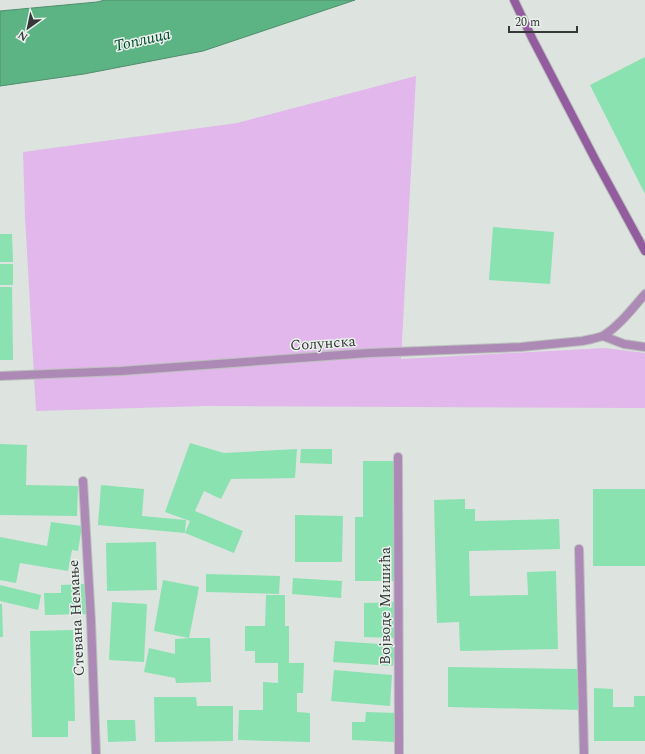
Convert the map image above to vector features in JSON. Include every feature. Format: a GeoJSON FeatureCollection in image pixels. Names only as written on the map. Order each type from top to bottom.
{"type":"FeatureCollection","features":[{"type":"Feature","properties":{"kind":"main road"},"geometry":{"type":"LineString","coordinates":[[514,0],[533,40],[645,251]]}},
{"type":"Feature","properties":{"kind":"street"},"geometry":{"type":"LineString","coordinates":[[603,336],[626,316],[645,294]]}},
{"type":"Feature","properties":{"kind":"street"},"geometry":{"type":"LineString","coordinates":[[603,336],[624,344],[645,347]]}},
{"type":"Feature","properties":{"kind":"street","name":"Солунска"},"geometry":{"type":"LineString","coordinates":[[0,376],[113,371],[369,354],[521,347],[582,341],[603,336]]}},
{"type":"Feature","properties":{"kind":"street","name":"Војводе Мишића"},"geometry":{"type":"LineString","coordinates":[[398,457],[400,754]]}},
{"type":"Feature","properties":{"kind":"street","name":"Стевана Немање"},"geometry":{"type":"LineString","coordinates":[[83,481],[91,621],[96,754]]}},
{"type":"Feature","properties":{"kind":"street"},"geometry":{"type":"LineString","coordinates":[[579,549],[584,754]]}},
{"type":"Feature","properties":{"kind":"shaded area"},"geometry":{"type":"Polygon","coordinates":[[[416,76],[401,359],[605,348],[645,353],[645,408],[205,406],[36,411],[25,216],[23,152],[237,123],[416,76]]]}},
{"type":"Feature","properties":{"kind":"water","name":"Топлица"},"geometry":{"type":"Polygon","coordinates":[[[105,0],[355,0],[203,51],[84,74],[0,86],[0,11],[105,0]]]}},
{"type":"Feature","properties":{"kind":"building"},"geometry":{"type":"Polygon","coordinates":[[[645,57],[645,194],[590,85],[645,57]]]}},
{"type":"Feature","properties":{"kind":"building"},"geometry":{"type":"Polygon","coordinates":[[[493,227],[554,232],[550,284],[489,280],[493,227]]]}},
{"type":"Feature","properties":{"kind":"building"},"geometry":{"type":"Polygon","coordinates":[[[0,234],[12,234],[13,262],[0,262],[0,234]]]}},
{"type":"Feature","properties":{"kind":"building"},"geometry":{"type":"Polygon","coordinates":[[[0,264],[13,264],[13,285],[0,285],[0,264]]]}},
{"type":"Feature","properties":{"kind":"building"},"geometry":{"type":"Polygon","coordinates":[[[0,287],[12,287],[13,360],[0,360],[0,287]]]}},
{"type":"Feature","properties":{"kind":"building"},"geometry":{"type":"Polygon","coordinates":[[[190,443],[224,453],[297,449],[295,478],[231,479],[221,499],[204,491],[195,511],[243,531],[234,553],[185,533],[190,521],[165,512],[190,443]]]}},
{"type":"Feature","properties":{"kind":"building"},"geometry":{"type":"Polygon","coordinates":[[[0,444],[27,445],[26,485],[78,486],[77,516],[0,515],[0,444]]]}},
{"type":"Feature","properties":{"kind":"building"},"geometry":{"type":"Polygon","coordinates":[[[301,449],[332,449],[332,464],[300,463],[301,449]]]}},
{"type":"Feature","properties":{"kind":"building"},"geometry":{"type":"Polygon","coordinates":[[[363,461],[396,461],[397,581],[355,581],[355,517],[363,517],[363,461]]]}},
{"type":"Feature","properties":{"kind":"building"},"geometry":{"type":"Polygon","coordinates":[[[101,485],[144,489],[142,516],[186,520],[185,533],[98,525],[101,485]]]}},
{"type":"Feature","properties":{"kind":"building"},"geometry":{"type":"Polygon","coordinates":[[[593,489],[645,489],[645,566],[593,566],[593,489]]]}},
{"type":"Feature","properties":{"kind":"building"},"geometry":{"type":"Polygon","coordinates":[[[465,499],[465,509],[475,509],[475,521],[559,519],[560,549],[469,551],[470,596],[528,595],[527,572],[556,571],[558,649],[460,651],[459,622],[437,623],[434,500],[465,499]]]}},
{"type":"Feature","properties":{"kind":"building"},"geometry":{"type":"Polygon","coordinates":[[[295,515],[343,516],[342,562],[295,562],[295,515]]]}},
{"type":"Feature","properties":{"kind":"building"},"geometry":{"type":"Polygon","coordinates":[[[51,522],[82,526],[78,551],[72,550],[68,571],[20,563],[16,583],[0,580],[0,537],[47,546],[51,522]]]}},
{"type":"Feature","properties":{"kind":"building"},"geometry":{"type":"Polygon","coordinates":[[[156,542],[157,590],[107,591],[106,543],[156,542]]]}},
{"type":"Feature","properties":{"kind":"building"},"geometry":{"type":"Polygon","coordinates":[[[206,574],[280,576],[279,594],[206,592],[206,574]]]}},
{"type":"Feature","properties":{"kind":"building"},"geometry":{"type":"Polygon","coordinates":[[[293,578],[342,581],[341,598],[292,594],[293,578]]]}},
{"type":"Feature","properties":{"kind":"building"},"geometry":{"type":"Polygon","coordinates":[[[163,580],[199,587],[189,638],[154,631],[163,580]]]}},
{"type":"Feature","properties":{"kind":"building"},"geometry":{"type":"Polygon","coordinates":[[[85,584],[86,614],[45,615],[44,593],[61,593],[61,585],[85,584]]]}},
{"type":"Feature","properties":{"kind":"building"},"geometry":{"type":"Polygon","coordinates":[[[0,585],[41,595],[38,610],[0,601],[0,585]]]}},
{"type":"Feature","properties":{"kind":"building"},"geometry":{"type":"Polygon","coordinates":[[[266,595],[285,595],[285,626],[289,626],[289,663],[304,663],[303,693],[297,693],[297,712],[310,713],[310,742],[238,740],[239,710],[263,710],[263,682],[278,683],[278,663],[255,663],[255,651],[245,651],[245,626],[265,626],[266,595]]]}},
{"type":"Feature","properties":{"kind":"building"},"geometry":{"type":"Polygon","coordinates":[[[112,602],[147,604],[144,662],[109,660],[112,602]]]}},
{"type":"Feature","properties":{"kind":"building"},"geometry":{"type":"Polygon","coordinates":[[[396,602],[395,638],[364,637],[364,603],[396,602]]]}},
{"type":"Feature","properties":{"kind":"building"},"geometry":{"type":"Polygon","coordinates":[[[0,604],[2,604],[3,637],[0,637],[0,604]]]}},
{"type":"Feature","properties":{"kind":"building"},"geometry":{"type":"Polygon","coordinates":[[[73,630],[75,721],[68,721],[68,737],[32,737],[30,631],[73,630]]]}},
{"type":"Feature","properties":{"kind":"building"},"geometry":{"type":"Polygon","coordinates":[[[210,638],[211,682],[176,683],[175,678],[144,672],[149,648],[175,654],[175,639],[210,638]]]}},
{"type":"Feature","properties":{"kind":"building"},"geometry":{"type":"Polygon","coordinates":[[[335,641],[395,645],[393,666],[333,662],[335,641]]]}},
{"type":"Feature","properties":{"kind":"building"},"geometry":{"type":"Polygon","coordinates":[[[448,667],[579,669],[579,710],[448,707],[448,667]]]}},
{"type":"Feature","properties":{"kind":"building"},"geometry":{"type":"Polygon","coordinates":[[[334,670],[392,675],[390,706],[331,701],[334,670]]]}},
{"type":"Feature","properties":{"kind":"building"},"geometry":{"type":"Polygon","coordinates":[[[594,688],[613,689],[613,707],[634,707],[634,696],[645,696],[645,741],[594,741],[594,688]]]}},
{"type":"Feature","properties":{"kind":"building"},"geometry":{"type":"Polygon","coordinates":[[[154,697],[196,697],[197,706],[233,706],[233,741],[155,742],[154,697]]]}},
{"type":"Feature","properties":{"kind":"building"},"geometry":{"type":"Polygon","coordinates":[[[366,712],[396,713],[395,742],[352,740],[352,722],[365,722],[366,712]]]}},
{"type":"Feature","properties":{"kind":"building"},"geometry":{"type":"Polygon","coordinates":[[[107,720],[135,720],[136,741],[108,742],[107,720]]]}}]}
